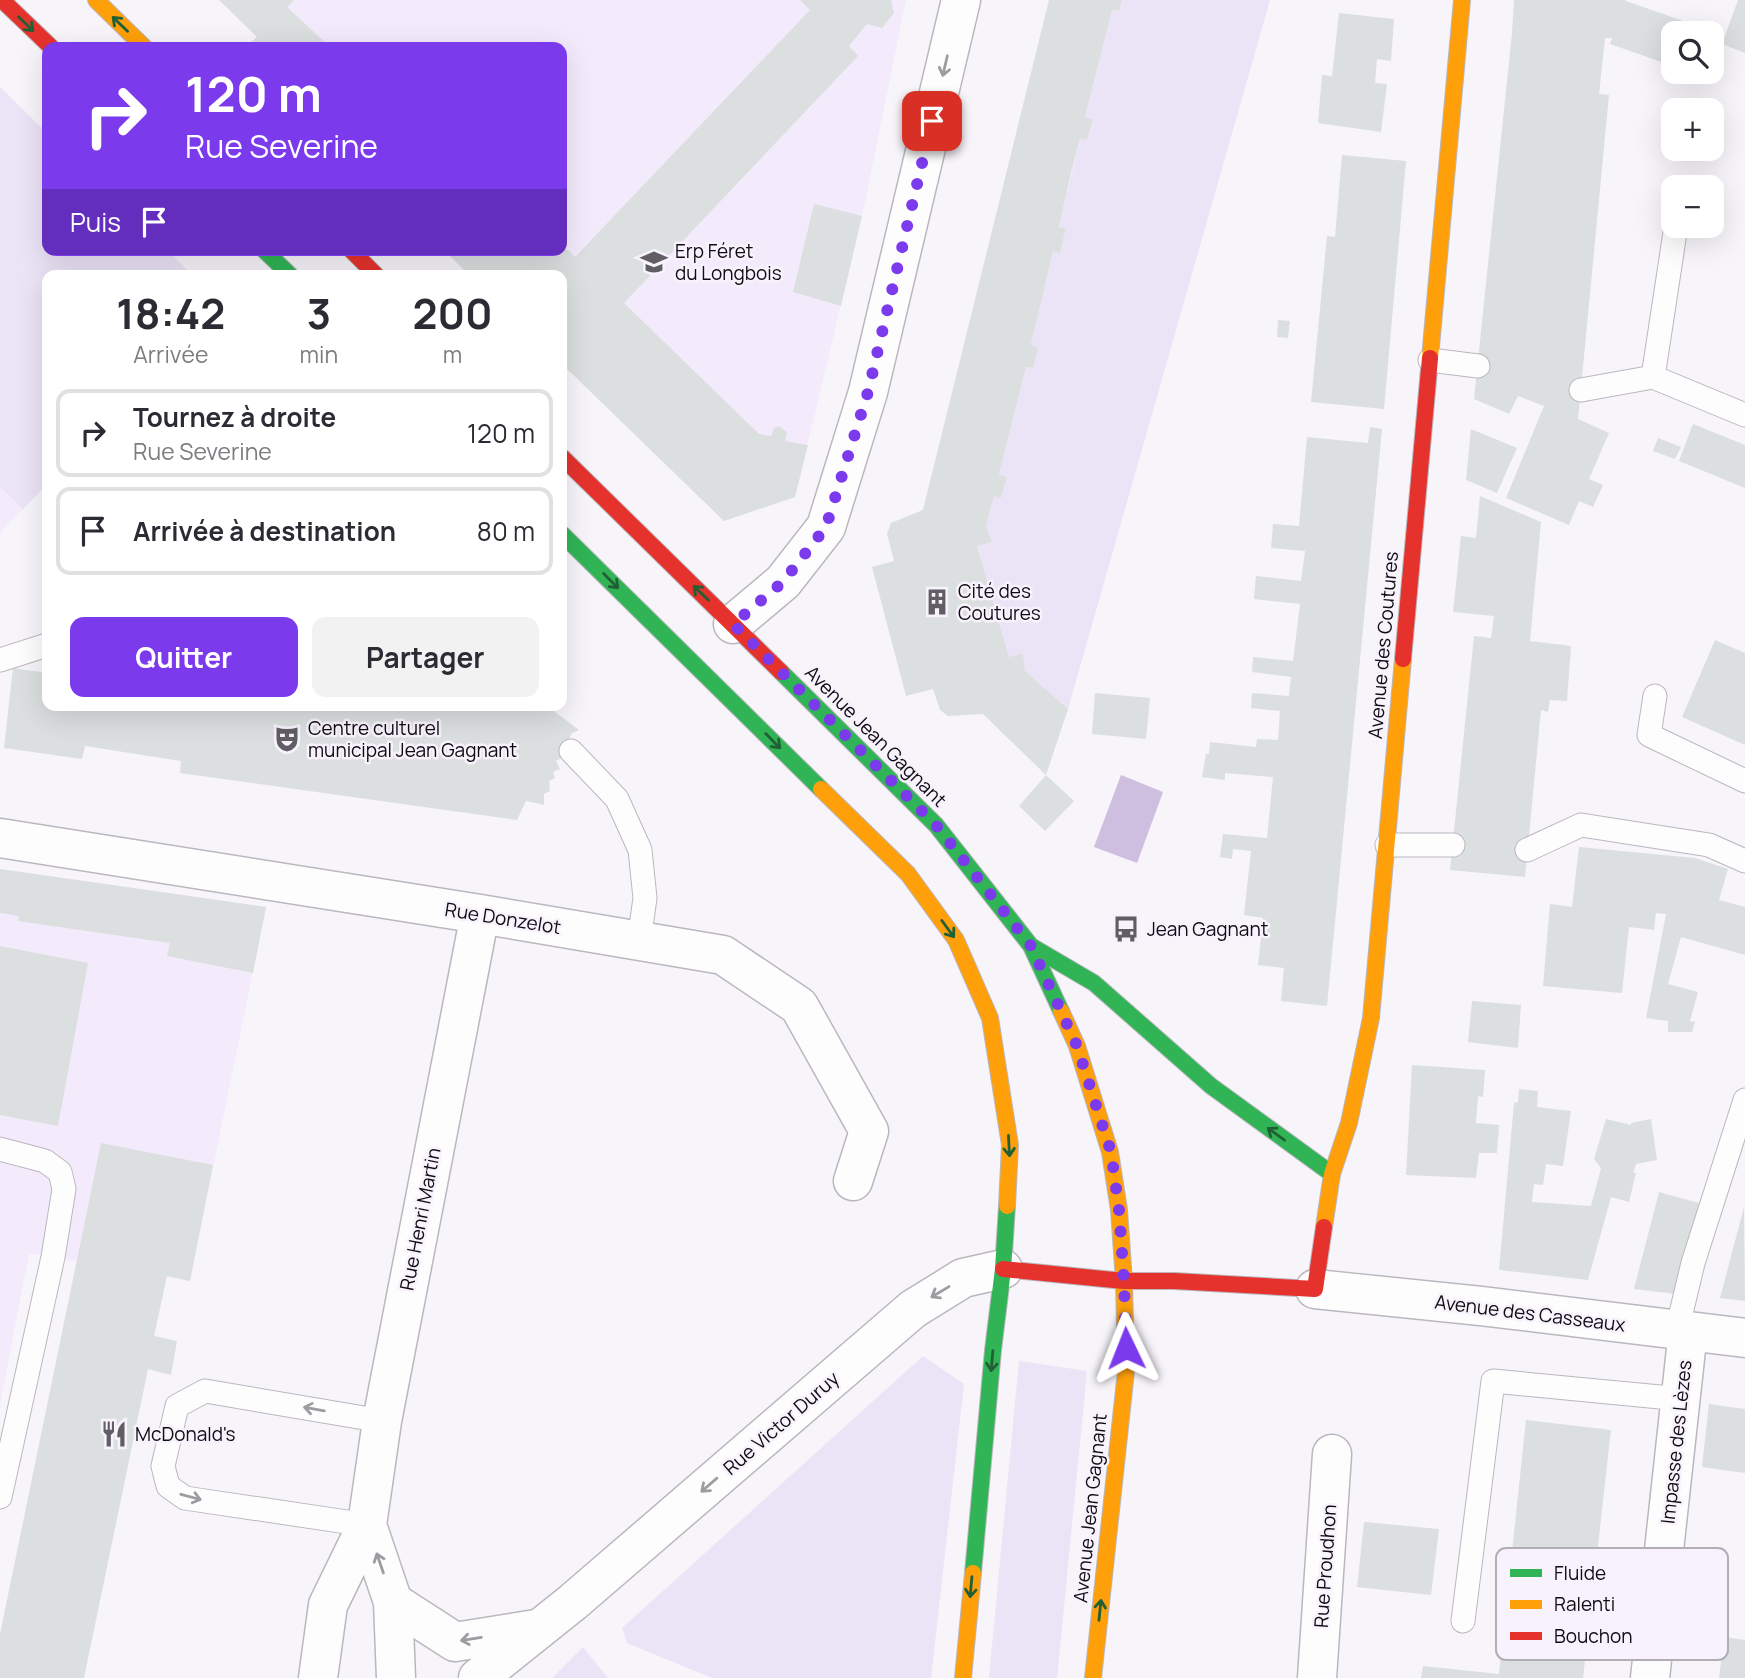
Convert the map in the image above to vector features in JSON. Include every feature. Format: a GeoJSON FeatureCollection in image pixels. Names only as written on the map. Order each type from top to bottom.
{"type":"FeatureCollection","features":[{"type":"Feature","properties":{"kind":"main road"},"geometry":{"type":"LineString","coordinates":[[2,0],[46,42]]}},
{"type":"Feature","properties":{"kind":"main road"},"geometry":{"type":"LineString","coordinates":[[96,0],[139,42]]}},
{"type":"Feature","properties":{"kind":"main road","name":"Avenue des Coutures"},"geometry":{"type":"LineString","coordinates":[[1315,1289],[1332,1174],[1349,1123],[1371,1018],[1462,0]]}},
{"type":"Feature","properties":{"kind":"main road"},"geometry":{"type":"LineString","coordinates":[[270,256],[285,270]]}},
{"type":"Feature","properties":{"kind":"main road"},"geometry":{"type":"LineString","coordinates":[[357,256],[371,270]]}},
{"type":"Feature","properties":{"kind":"main road","name":"Avenue Jean Gagnant"},"geometry":{"type":"LineString","coordinates":[[567,462],[936,825],[1031,946],[1077,1046],[1111,1152],[1119,1210],[1124,1281],[1126,1371],[1093,1678]]}},
{"type":"Feature","properties":{"kind":"main road"},"geometry":{"type":"LineString","coordinates":[[567,539],[908,874],[956,940],[990,1018],[1010,1145],[1003,1269],[963,1678]]}},
{"type":"Feature","properties":{"kind":"main road"},"geometry":{"type":"LineString","coordinates":[[1031,946],[1094,983],[1210,1086],[1332,1174]]}},
{"type":"Feature","properties":{"kind":"main road","name":"Rue Victor Duruy"},"geometry":{"type":"LineString","coordinates":[[1003,1269],[1124,1281],[1315,1289]]}},
{"type":"Feature","properties":{"kind":"street"},"geometry":{"type":"LineString","coordinates":[[733,624],[783,582],[826,527],[868,392],[961,0]]}},
{"type":"Feature","properties":{"kind":"street","name":"Rue Donzelot"},"geometry":{"type":"LineString","coordinates":[[0,838],[723,955],[799,1006],[869,1132],[853,1181]]}},
{"type":"Feature","properties":{"kind":"street","name":"Rue Henri Martin"},"geometry":{"type":"LineString","coordinates":[[318,1678],[328,1605],[367,1525],[382,1421],[480,914]]}},
{"type":"Feature","properties":{"kind":"street","name":"Rue Victor Duruy"},"geometry":{"type":"LineString","coordinates":[[478,1678],[573,1602],[913,1309],[963,1278],[1003,1269]]}},
{"type":"Feature","properties":{"kind":"street","name":"Avenue des Casseaux"},"geometry":{"type":"LineString","coordinates":[[1315,1289],[1745,1338]]}},
{"type":"Feature","properties":{"kind":"street","name":"Impasse des Lèzes"},"geometry":{"type":"LineString","coordinates":[[1664,1548],[1681,1399],[1682,1331]]}},
{"type":"Feature","properties":{"kind":"street","name":"Rue Proudhon"},"geometry":{"type":"LineString","coordinates":[[1317,1678],[1332,1454]]}},
{"type":"Feature","properties":{"kind":"street","name":"Rue Henri Martin"},"geometry":{"type":"LineString","coordinates":[[367,1525],[393,1602],[396,1678]]}},
{"type":"Feature","properties":{"kind":"street"},"geometry":{"type":"LineString","coordinates":[[393,1602],[455,1642],[538,1629]]}},
{"type":"Feature","properties":{"kind":"street","name":"Impasse des Lèzes"},"geometry":{"type":"LineString","coordinates":[[1650,1678],[1652,1660]]}},
{"type":"Feature","properties":{"kind":"lane"},"geometry":{"type":"LineString","coordinates":[[1653,377],[1674,238]]}},
{"type":"Feature","properties":{"kind":"lane"},"geometry":{"type":"LineString","coordinates":[[1430,360],[1478,366]]}},
{"type":"Feature","properties":{"kind":"lane"},"geometry":{"type":"LineString","coordinates":[[1581,390],[1653,377],[1745,415]]}},
{"type":"Feature","properties":{"kind":"lane"},"geometry":{"type":"LineString","coordinates":[[0,660],[42,647]]}},
{"type":"Feature","properties":{"kind":"lane"},"geometry":{"type":"LineString","coordinates":[[1655,696],[1649,735],[1745,781]]}},
{"type":"Feature","properties":{"kind":"lane"},"geometry":{"type":"LineString","coordinates":[[571,751],[617,799],[640,850],[645,898],[639,941]]}},
{"type":"Feature","properties":{"kind":"lane"},"geometry":{"type":"LineString","coordinates":[[1527,850],[1581,825],[1709,845],[1745,861]]}},
{"type":"Feature","properties":{"kind":"lane"},"geometry":{"type":"LineString","coordinates":[[1387,845],[1453,845]]}},
{"type":"Feature","properties":{"kind":"lane"},"geometry":{"type":"LineString","coordinates":[[1682,1331],[1693,1263],[1745,1100]]}},
{"type":"Feature","properties":{"kind":"lane"},"geometry":{"type":"LineString","coordinates":[[0,1149],[45,1161],[60,1172],[64,1189],[53,1257],[0,1497]]}},
{"type":"Feature","properties":{"kind":"lane"},"geometry":{"type":"LineString","coordinates":[[1463,1621],[1493,1381],[1681,1399]]}},
{"type":"Feature","properties":{"kind":"lane"},"geometry":{"type":"LineString","coordinates":[[367,1525],[185,1498],[168,1486],[163,1466],[177,1406],[205,1391],[382,1421]]}},
{"type":"Feature","properties":{"kind":"shaded area","name":"Erp Féret du Longbois"},"geometry":{"type":"Polygon","coordinates":[[[294,0],[906,0],[862,216],[795,497],[724,521],[567,369],[567,270],[464,270],[450,256],[567,256],[567,42],[251,42],[294,0]]]}},
{"type":"Feature","properties":{"kind":"shaded area"},"geometry":{"type":"Polygon","coordinates":[[[1122,0],[1270,0],[1068,709],[1025,671],[1023,653],[1009,657],[977,546],[992,542],[986,526],[994,496],[1001,498],[1007,477],[999,474],[1026,367],[1033,368],[1031,345],[1053,251],[1060,253],[1066,230],[1059,227],[1080,138],[1087,140],[1093,119],[1085,117],[1112,10],[1119,11],[1122,0]]]}},
{"type":"Feature","properties":{"kind":"shaded area"},"geometry":{"type":"Polygon","coordinates":[[[0,87],[42,128],[42,256],[173,256],[187,270],[42,270],[42,489],[23,509],[0,487],[0,87]]]}},
{"type":"Feature","properties":{"kind":"shaded area"},"geometry":{"type":"Polygon","coordinates":[[[0,487],[23,509],[0,533],[0,487]]]}},
{"type":"Feature","properties":{"kind":"shaded area"},"geometry":{"type":"Polygon","coordinates":[[[1121,775],[1163,792],[1137,863],[1094,847],[1121,775]]]}},
{"type":"Feature","properties":{"kind":"shaded area"},"geometry":{"type":"Polygon","coordinates":[[[0,869],[266,907],[190,1281],[29,1253],[0,1405],[0,869]]]}},
{"type":"Feature","properties":{"kind":"shaded area"},"geometry":{"type":"Polygon","coordinates":[[[923,1356],[964,1384],[931,1678],[712,1678],[627,1643],[622,1628],[923,1356]]]}},
{"type":"Feature","properties":{"kind":"shaded area"},"geometry":{"type":"Polygon","coordinates":[[[1019,1361],[1087,1371],[1057,1678],[989,1678],[1019,1361]]]}},
{"type":"Feature","properties":{"kind":"shaded area"},"geometry":{"type":"Polygon","coordinates":[[[583,1647],[608,1678],[552,1678],[583,1647]]]}},
{"type":"Feature","properties":{"kind":"building"},"geometry":{"type":"Polygon","coordinates":[[[219,0],[294,0],[287,7],[325,42],[252,42],[257,37],[219,0]]]}},
{"type":"Feature","properties":{"kind":"building"},"geometry":{"type":"Polygon","coordinates":[[[800,0],[891,0],[894,13],[882,28],[867,24],[849,46],[858,56],[624,303],[759,434],[771,436],[774,428],[779,426],[787,432],[785,441],[808,445],[795,497],[724,521],[567,369],[567,270],[464,270],[450,256],[567,256],[567,249],[575,257],[810,10],[800,0]]]}},
{"type":"Feature","properties":{"kind":"building"},"geometry":{"type":"Polygon","coordinates":[[[1049,0],[1122,0],[1119,11],[1112,10],[1085,117],[1093,119],[1087,140],[1080,138],[1071,173],[1059,227],[1066,229],[1060,253],[1053,251],[1031,345],[1038,348],[1033,368],[1026,367],[999,474],[1007,477],[1001,498],[994,496],[986,526],[992,542],[977,546],[1009,657],[1023,653],[1025,671],[1068,709],[1046,775],[983,714],[948,716],[940,710],[933,689],[906,696],[872,567],[894,561],[887,534],[891,523],[923,510],[1049,0]]]}},
{"type":"Feature","properties":{"kind":"building"},"geometry":{"type":"Polygon","coordinates":[[[1514,0],[1626,0],[1683,21],[1661,21],[1661,62],[1610,44],[1612,38],[1605,38],[1599,94],[1609,95],[1578,419],[1609,433],[1589,479],[1603,485],[1593,507],[1579,501],[1569,525],[1506,498],[1544,406],[1518,396],[1509,414],[1474,399],[1514,0]]]}},
{"type":"Feature","properties":{"kind":"building"},"geometry":{"type":"Polygon","coordinates":[[[1738,0],[1745,0],[1745,53],[1724,45],[1738,0]]]}},
{"type":"Feature","properties":{"kind":"building"},"geometry":{"type":"Polygon","coordinates":[[[1339,13],[1394,19],[1391,61],[1377,59],[1375,83],[1387,84],[1381,132],[1318,123],[1322,75],[1332,76],[1339,13]]]}},
{"type":"Feature","properties":{"kind":"building"},"geometry":{"type":"Polygon","coordinates":[[[1342,155],[1406,161],[1384,409],[1311,402],[1327,236],[1335,237],[1342,155]]]}},
{"type":"Feature","properties":{"kind":"building"},"geometry":{"type":"Polygon","coordinates":[[[814,204],[862,216],[841,306],[793,292],[814,204]]]}},
{"type":"Feature","properties":{"kind":"building"},"geometry":{"type":"Polygon","coordinates":[[[1278,320],[1290,321],[1288,338],[1277,337],[1278,320]]]}},
{"type":"Feature","properties":{"kind":"building"},"geometry":{"type":"Polygon","coordinates":[[[1693,424],[1745,445],[1745,488],[1679,461],[1693,424]]]}},
{"type":"Feature","properties":{"kind":"building"},"geometry":{"type":"Polygon","coordinates":[[[1370,427],[1382,429],[1327,1006],[1281,1001],[1284,968],[1258,965],[1263,918],[1244,915],[1251,851],[1233,849],[1232,859],[1220,857],[1223,834],[1267,838],[1273,777],[1225,773],[1225,780],[1202,777],[1210,742],[1256,747],[1257,739],[1278,740],[1280,711],[1251,708],[1252,693],[1289,696],[1291,677],[1252,672],[1253,657],[1293,661],[1300,604],[1254,599],[1256,576],[1301,581],[1305,551],[1271,548],[1273,524],[1299,526],[1307,437],[1368,443],[1370,427]]]}},
{"type":"Feature","properties":{"kind":"building"},"geometry":{"type":"Polygon","coordinates":[[[1471,429],[1517,448],[1497,493],[1466,480],[1471,429]]]}},
{"type":"Feature","properties":{"kind":"building"},"geometry":{"type":"Polygon","coordinates":[[[1658,438],[1681,447],[1675,459],[1653,451],[1658,438]]]}},
{"type":"Feature","properties":{"kind":"building"},"geometry":{"type":"Polygon","coordinates":[[[1480,496],[1541,522],[1530,641],[1571,646],[1567,701],[1550,700],[1548,712],[1541,710],[1525,877],[1450,870],[1474,636],[1491,638],[1494,616],[1453,612],[1461,536],[1476,538],[1480,496]]]}},
{"type":"Feature","properties":{"kind":"building"},"geometry":{"type":"Polygon","coordinates":[[[1715,640],[1745,653],[1745,745],[1682,717],[1715,640]]]}},
{"type":"Feature","properties":{"kind":"building","name":"Centre culturel municipal Jean Gagnant"},"geometry":{"type":"Polygon","coordinates":[[[13,668],[42,672],[42,711],[554,711],[579,730],[572,733],[564,750],[565,756],[556,761],[560,769],[553,772],[555,778],[549,781],[550,791],[544,794],[544,805],[526,801],[517,820],[180,773],[181,761],[85,746],[82,759],[4,748],[13,668]]]}},
{"type":"Feature","properties":{"kind":"building"},"geometry":{"type":"Polygon","coordinates":[[[1095,693],[1150,698],[1146,739],[1092,734],[1095,693]]]}},
{"type":"Feature","properties":{"kind":"building"},"geometry":{"type":"Polygon","coordinates":[[[1046,775],[1074,801],[1045,831],[1019,806],[1046,775]]]}},
{"type":"Feature","properties":{"kind":"building"},"geometry":{"type":"Polygon","coordinates":[[[1579,847],[1695,858],[1728,869],[1719,900],[1745,907],[1745,955],[1681,937],[1668,984],[1698,992],[1690,1021],[1695,1022],[1692,1032],[1668,1032],[1668,1021],[1646,1018],[1666,914],[1656,913],[1654,930],[1629,927],[1622,993],[1543,986],[1550,904],[1572,907],[1579,847]]]}},
{"type":"Feature","properties":{"kind":"building"},"geometry":{"type":"Polygon","coordinates":[[[0,869],[266,907],[253,973],[167,956],[170,943],[18,921],[19,916],[0,913],[0,869]]]}},
{"type":"Feature","properties":{"kind":"building"},"geometry":{"type":"Polygon","coordinates":[[[0,946],[88,963],[58,1126],[0,1115],[0,946]]]}},
{"type":"Feature","properties":{"kind":"building"},"geometry":{"type":"Polygon","coordinates":[[[1472,1001],[1521,1005],[1518,1048],[1468,1042],[1472,1001]]]}},
{"type":"Feature","properties":{"kind":"building"},"geometry":{"type":"Polygon","coordinates":[[[1412,1065],[1485,1070],[1483,1097],[1478,1096],[1476,1123],[1499,1125],[1497,1153],[1479,1153],[1476,1178],[1406,1175],[1412,1065]]]}},
{"type":"Feature","properties":{"kind":"building"},"geometry":{"type":"Polygon","coordinates":[[[1519,1089],[1538,1091],[1537,1107],[1571,1111],[1563,1166],[1546,1164],[1543,1185],[1534,1184],[1532,1202],[1591,1206],[1601,1168],[1594,1159],[1606,1119],[1631,1125],[1651,1119],[1657,1160],[1636,1164],[1629,1202],[1611,1197],[1588,1280],[1499,1270],[1514,1103],[1518,1102],[1519,1089]]]}},
{"type":"Feature","properties":{"kind":"building"},"geometry":{"type":"Polygon","coordinates":[[[101,1143],[213,1165],[190,1281],[167,1276],[154,1336],[177,1341],[171,1375],[148,1369],[84,1678],[0,1678],[0,1634],[101,1143]]]}},
{"type":"Feature","properties":{"kind":"building"},"geometry":{"type":"Polygon","coordinates":[[[1659,1192],[1699,1203],[1675,1294],[1634,1289],[1659,1192]]]}},
{"type":"Feature","properties":{"kind":"building"},"geometry":{"type":"Polygon","coordinates":[[[1744,1207],[1745,1301],[1720,1298],[1744,1207]]]}},
{"type":"Feature","properties":{"kind":"building"},"geometry":{"type":"Polygon","coordinates":[[[1709,1404],[1745,1409],[1745,1473],[1702,1467],[1709,1404]]]}},
{"type":"Feature","properties":{"kind":"building"},"geometry":{"type":"Polygon","coordinates":[[[1526,1420],[1611,1430],[1598,1548],[1512,1548],[1526,1420]]]}},
{"type":"Feature","properties":{"kind":"building"},"geometry":{"type":"Polygon","coordinates":[[[1364,1522],[1439,1529],[1431,1595],[1357,1587],[1364,1522]]]}},
{"type":"Feature","properties":{"kind":"building"},"geometry":{"type":"Polygon","coordinates":[[[1728,1638],[1745,1640],[1745,1678],[1719,1678],[1721,1660],[1728,1660],[1728,1638]]]}},
{"type":"Feature","properties":{"kind":"building"},"geometry":{"type":"Polygon","coordinates":[[[1500,1660],[1585,1660],[1583,1678],[1421,1678],[1423,1666],[1499,1674],[1500,1660]]]}},
{"type":"Feature","properties":{"kind":"traffic: fast"},"geometry":{"type":"LineString","coordinates":[[270,256],[285,270]]}},
{"type":"Feature","properties":{"kind":"traffic: fast"},"geometry":{"type":"LineString","coordinates":[[567,539],[821,789]]}},
{"type":"Feature","properties":{"kind":"traffic: fast"},"geometry":{"type":"LineString","coordinates":[[781,672],[936,825],[1031,946],[1061,1011]]}},
{"type":"Feature","properties":{"kind":"traffic: fast"},"geometry":{"type":"LineString","coordinates":[[1031,946],[1094,983],[1211,1086],[1332,1174]]}},
{"type":"Feature","properties":{"kind":"traffic: fast"},"geometry":{"type":"LineString","coordinates":[[973,1573],[1007,1206]]}},
{"type":"Feature","properties":{"kind":"traffic: slow"},"geometry":{"type":"LineString","coordinates":[[96,0],[139,42]]}},
{"type":"Feature","properties":{"kind":"traffic: slow"},"geometry":{"type":"LineString","coordinates":[[1430,358],[1462,0]]}},
{"type":"Feature","properties":{"kind":"traffic: slow"},"geometry":{"type":"LineString","coordinates":[[1324,1227],[1332,1174],[1349,1123],[1371,1018],[1403,659]]}},
{"type":"Feature","properties":{"kind":"traffic: slow"},"geometry":{"type":"LineString","coordinates":[[821,789],[908,874],[956,940],[990,1018],[1010,1145],[1007,1206]]}},
{"type":"Feature","properties":{"kind":"traffic: slow"},"geometry":{"type":"LineString","coordinates":[[1061,1011],[1077,1046],[1110,1152],[1119,1210],[1124,1281],[1126,1371],[1093,1678]]}},
{"type":"Feature","properties":{"kind":"traffic: slow"},"geometry":{"type":"LineString","coordinates":[[963,1678],[973,1573]]}},
{"type":"Feature","properties":{"kind":"traffic: jam"},"geometry":{"type":"LineString","coordinates":[[2,0],[46,42]]}},
{"type":"Feature","properties":{"kind":"traffic: jam"},"geometry":{"type":"LineString","coordinates":[[357,256],[371,270]]}},
{"type":"Feature","properties":{"kind":"traffic: jam"},"geometry":{"type":"LineString","coordinates":[[1403,659],[1430,358]]}},
{"type":"Feature","properties":{"kind":"traffic: jam"},"geometry":{"type":"LineString","coordinates":[[567,462],[781,672]]}},
{"type":"Feature","properties":{"kind":"traffic: jam"},"geometry":{"type":"LineString","coordinates":[[1003,1269],[1124,1281],[1315,1289],[1324,1227]]}},
{"type":"Feature","properties":{"kind":"place","name":"Erp Féret du Longbois"},"geometry":{"type":"Point","coordinates":[654,262]}},
{"type":"Feature","properties":{"kind":"place","name":"Cité des Coutures"},"geometry":{"type":"Point","coordinates":[937,602]}},
{"type":"Feature","properties":{"kind":"place","name":"Centre culturel municipal Jean Gagnant"},"geometry":{"type":"Point","coordinates":[287,739]}},
{"type":"Feature","properties":{"kind":"place","name":"Jean Gagnant"},"geometry":{"type":"Point","coordinates":[1126,929]}},
{"type":"Feature","properties":{"kind":"place","name":"McDonald's"},"geometry":{"type":"Point","coordinates":[114,1434]}},
{"type":"Feature","properties":{"kind":"route"},"geometry":{"type":"LineString","coordinates":[[932,121],[868,392],[826,527],[783,582],[733,624],[936,825],[1031,946],[1077,1046],[1111,1152],[1119,1210],[1126,1348]]}}]}
